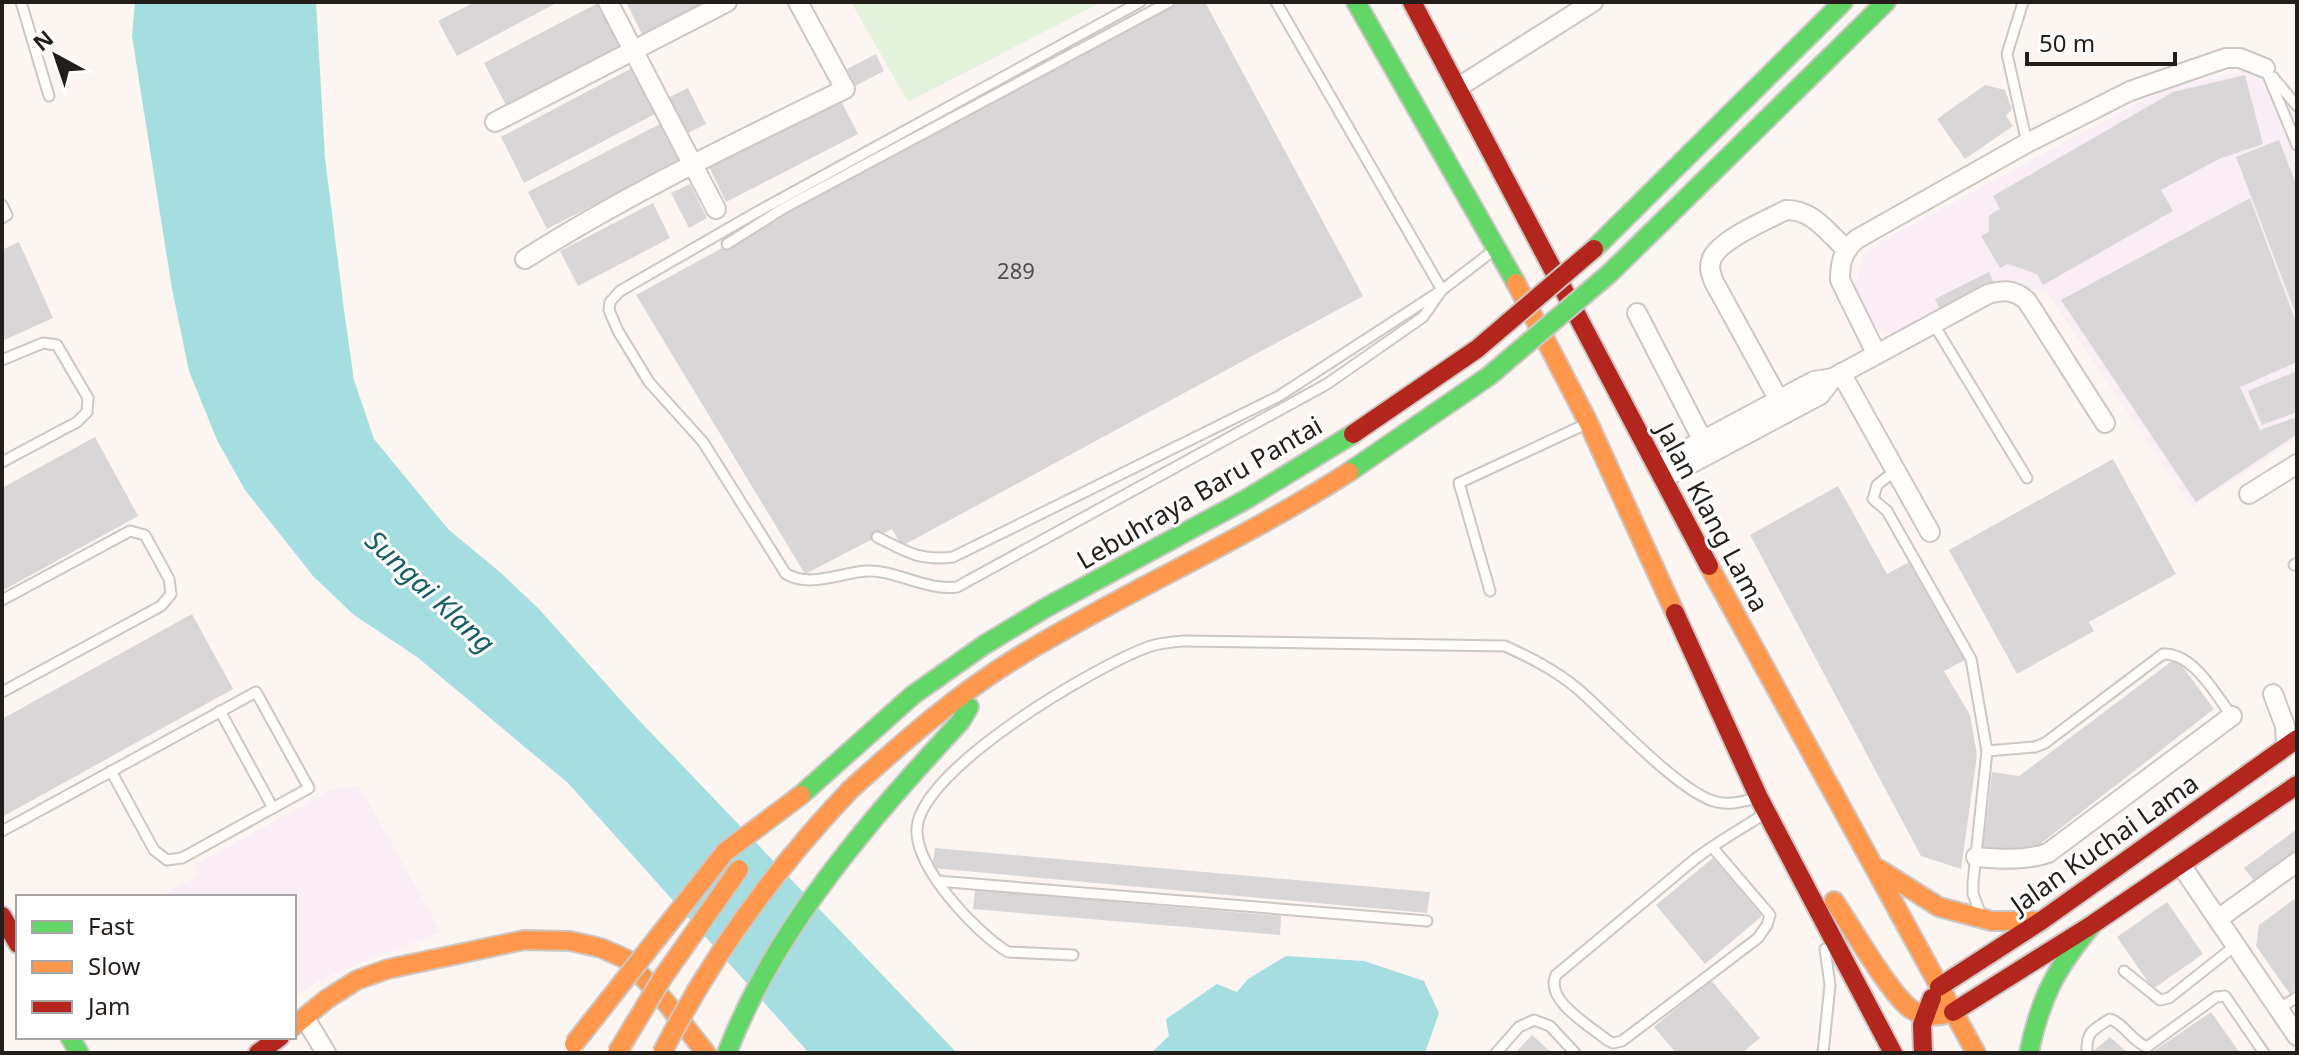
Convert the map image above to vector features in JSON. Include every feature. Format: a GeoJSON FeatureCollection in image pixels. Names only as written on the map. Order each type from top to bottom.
{"type":"FeatureCollection","features":[{"type":"Feature","properties":{"kind":"main road"},"geometry":{"type":"LineString","coordinates":[[1356,2],[1498,248],[1588,422],[1760,798],[1893,1053]]}},
{"type":"Feature","properties":{"kind":"main road","name":"Jalan Klang Lama"},"geometry":{"type":"LineString","coordinates":[[1412,2],[1736,618],[1976,1053]]}},
{"type":"Feature","properties":{"kind":"main road","name":"Lebuhraya Baru Pantai"},"geometry":{"type":"LineString","coordinates":[[617,1053],[663,977],[728,883],[801,795],[873,728],[953,665],[999,635],[1214,517],[1307,462],[1414,395],[1477,349],[1594,249],[1843,2]]}},
{"type":"Feature","properties":{"kind":"main road"},"geometry":{"type":"LineString","coordinates":[[662,1053],[687,1000],[724,940],[781,864],[850,790],[903,742],[985,678],[1322,491],[1489,376],[1610,273],[1886,2]]}},
{"type":"Feature","properties":{"kind":"main road"},"geometry":{"type":"LineString","coordinates":[[727,1053],[760,975],[789,929],[898,789],[960,722],[985,678]]}},
{"type":"Feature","properties":{"kind":"main road","name":"Jalan Kuchai Lama"},"geometry":{"type":"LineString","coordinates":[[1939,987],[2041,921],[2268,759],[2293,747]]}},
{"type":"Feature","properties":{"kind":"main road"},"geometry":{"type":"LineString","coordinates":[[1760,798],[1902,1002],[1914,1013],[1940,1018],[2093,924],[2297,785]]}},
{"type":"Feature","properties":{"kind":"main road"},"geometry":{"type":"LineString","coordinates":[[571,1049],[625,976],[725,852],[801,795]]}},
{"type":"Feature","properties":{"kind":"main road"},"geometry":{"type":"LineString","coordinates":[[1874,865],[1939,907],[1983,919],[2041,921]]}},
{"type":"Feature","properties":{"kind":"main road"},"geometry":{"type":"LineString","coordinates":[[2,916],[16,940]]}},
{"type":"Feature","properties":{"kind":"main road"},"geometry":{"type":"LineString","coordinates":[[2029,1053],[2048,982],[2064,957],[2093,924]]}},
{"type":"Feature","properties":{"kind":"main road"},"geometry":{"type":"LineString","coordinates":[[299,1022],[357,980],[388,969],[524,940],[570,941],[601,948],[626,959],[706,1053]]}},
{"type":"Feature","properties":{"kind":"main road"},"geometry":{"type":"LineString","coordinates":[[1923,1053],[1920,1043],[1925,1015],[1939,987]]}},
{"type":"Feature","properties":{"kind":"main road"},"geometry":{"type":"LineString","coordinates":[[258,1053],[277,1039]]}},
{"type":"Feature","properties":{"kind":"street"},"geometry":{"type":"LineString","coordinates":[[608,2],[716,209]]}},
{"type":"Feature","properties":{"kind":"street"},"geometry":{"type":"LineString","coordinates":[[495,122],[727,2]]}},
{"type":"Feature","properties":{"kind":"street"},"geometry":{"type":"LineString","coordinates":[[525,259],[567,232],[693,164],[845,89],[798,2]]}},
{"type":"Feature","properties":{"kind":"street"},"geometry":{"type":"LineString","coordinates":[[1457,88],[1593,2]]}},
{"type":"Feature","properties":{"kind":"street"},"geometry":{"type":"LineString","coordinates":[[1876,353],[1840,280],[1840,267],[1846,249],[1857,239],[2027,143],[2130,91],[2226,58],[2240,58],[2265,68]]}},
{"type":"Feature","properties":{"kind":"street"},"geometry":{"type":"LineString","coordinates":[[1783,407],[1714,282],[1709,268],[1713,255],[1735,237],[1786,210],[1809,214],[1846,249]]}},
{"type":"Feature","properties":{"kind":"street"},"geometry":{"type":"LineString","coordinates":[[1660,471],[1703,441],[1820,395],[1837,376],[1876,353],[1988,294],[2004,290],[2017,293],[2027,301],[2105,423]]}},
{"type":"Feature","properties":{"kind":"street"},"geometry":{"type":"LineString","coordinates":[[1637,313],[1703,441]]}},
{"type":"Feature","properties":{"kind":"street"},"geometry":{"type":"LineString","coordinates":[[1837,376],[1930,532]]}},
{"type":"Feature","properties":{"kind":"street"},"geometry":{"type":"LineString","coordinates":[[1660,471],[1783,407]]}},
{"type":"Feature","properties":{"kind":"street"},"geometry":{"type":"LineString","coordinates":[[2249,494],[2297,464]]}},
{"type":"Feature","properties":{"kind":"street"},"geometry":{"type":"LineString","coordinates":[[2273,694],[2293,747]]}},
{"type":"Feature","properties":{"kind":"street"},"geometry":{"type":"LineString","coordinates":[[1976,857],[2037,857],[2048,853],[2232,716]]}},
{"type":"Feature","properties":{"kind":"street"},"geometry":{"type":"LineString","coordinates":[[2218,919],[2297,862]]}},
{"type":"Feature","properties":{"kind":"street"},"geometry":{"type":"LineString","coordinates":[[2181,865],[2297,1036]]}},
{"type":"Feature","properties":{"kind":"street"},"geometry":{"type":"LineString","coordinates":[[299,1022],[326,1053]]}},
{"type":"Feature","properties":{"kind":"lane"},"geometry":{"type":"LineString","coordinates":[[21,2],[49,96]]}},
{"type":"Feature","properties":{"kind":"lane"},"geometry":{"type":"LineString","coordinates":[[1140,2],[757,212],[620,291],[610,302],[609,310],[618,331],[649,382],[703,442],[786,574],[795,579],[813,580],[869,570],[943,589],[957,587],[1327,384],[1423,317],[1442,290]]}},
{"type":"Feature","properties":{"kind":"lane"},"geometry":{"type":"LineString","coordinates":[[727,244],[784,208],[1169,2]]}},
{"type":"Feature","properties":{"kind":"lane"},"geometry":{"type":"LineString","coordinates":[[1276,2],[1442,290]]}},
{"type":"Feature","properties":{"kind":"lane"},"geometry":{"type":"LineString","coordinates":[[2023,2],[2007,49],[2027,143]]}},
{"type":"Feature","properties":{"kind":"lane"},"geometry":{"type":"LineString","coordinates":[[2265,68],[2297,106]]}},
{"type":"Feature","properties":{"kind":"lane"},"geometry":{"type":"LineString","coordinates":[[2265,68],[2297,145]]}},
{"type":"Feature","properties":{"kind":"lane"},"geometry":{"type":"LineString","coordinates":[[2,205],[7,215],[2,218]]}},
{"type":"Feature","properties":{"kind":"lane"},"geometry":{"type":"LineString","coordinates":[[877,537],[912,555],[930,559],[953,557],[1279,396],[1442,290],[1498,248]]}},
{"type":"Feature","properties":{"kind":"lane"},"geometry":{"type":"LineString","coordinates":[[1933,323],[2027,478]]}},
{"type":"Feature","properties":{"kind":"lane"},"geometry":{"type":"LineString","coordinates":[[2,360],[43,343],[57,345],[88,398],[87,412],[77,422],[2,462]]}},
{"type":"Feature","properties":{"kind":"lane"},"geometry":{"type":"LineString","coordinates":[[1490,591],[1459,483],[1588,422]]}},
{"type":"Feature","properties":{"kind":"lane"},"geometry":{"type":"LineString","coordinates":[[1895,471],[1877,485],[1873,499],[1887,511],[1971,659],[1987,751],[1973,894],[1983,919]]}},
{"type":"Feature","properties":{"kind":"lane"},"geometry":{"type":"LineString","coordinates":[[2,600],[130,531],[145,535],[169,579],[171,594],[161,606],[2,692]]}},
{"type":"Feature","properties":{"kind":"lane"},"geometry":{"type":"LineString","coordinates":[[1073,955],[1008,952],[999,947],[957,904],[926,866],[919,847],[917,826],[924,807],[961,763],[1065,690],[1152,645],[1184,641],[1505,646],[1540,663],[1576,688],[1684,786],[1715,802],[1738,803],[1760,798]]}},
{"type":"Feature","properties":{"kind":"lane"},"geometry":{"type":"LineString","coordinates":[[1987,751],[2035,747],[2045,743],[2163,654],[2174,654],[2190,663],[2232,716]]}},
{"type":"Feature","properties":{"kind":"lane"},"geometry":{"type":"LineString","coordinates":[[2,831],[111,771],[220,711],[256,692],[309,788],[182,858],[167,860],[154,850],[111,771]]}},
{"type":"Feature","properties":{"kind":"lane"},"geometry":{"type":"LineString","coordinates":[[220,711],[273,808]]}},
{"type":"Feature","properties":{"kind":"lane"},"geometry":{"type":"LineString","coordinates":[[1712,847],[1770,915],[1767,925],[1758,938],[1622,1041],[1613,1043],[1607,1040],[1557,998],[1553,982],[1556,975],[1712,847],[1760,798]]}},
{"type":"Feature","properties":{"kind":"lane"},"geometry":{"type":"LineString","coordinates":[[937,881],[1427,921]]}},
{"type":"Feature","properties":{"kind":"lane"},"geometry":{"type":"LineString","coordinates":[[1820,912],[1830,985],[1823,1053]]}},
{"type":"Feature","properties":{"kind":"lane"},"geometry":{"type":"LineString","coordinates":[[2124,971],[2160,1000],[2169,998],[2236,945]]}},
{"type":"Feature","properties":{"kind":"lane"},"geometry":{"type":"LineString","coordinates":[[1859,985],[1874,1043]]}},
{"type":"Feature","properties":{"kind":"lane"},"geometry":{"type":"LineString","coordinates":[[2087,1053],[2090,1032],[2110,1019],[2118,1021],[2139,1044],[2147,1047],[2216,997],[2225,996],[2264,1053]]}},
{"type":"Feature","properties":{"kind":"lane"},"geometry":{"type":"LineString","coordinates":[[2279,1009],[2297,997]]}},
{"type":"Feature","properties":{"kind":"lane"},"geometry":{"type":"LineString","coordinates":[[1496,1053],[1519,1027],[1534,1020],[1550,1026],[1575,1053]]}},
{"type":"Feature","properties":{"kind":"shaded area"},"geometry":{"type":"Polygon","coordinates":[[[2247,70],[2275,85],[2284,79],[2297,92],[2297,438],[2192,507],[2046,291],[2000,282],[1894,335],[1875,327],[1854,288],[1865,254],[1883,240],[2168,87],[2247,70]]]}},
{"type":"Feature","properties":{"kind":"shaded area"},"geometry":{"type":"Polygon","coordinates":[[[359,786],[441,932],[345,969],[316,982],[296,997],[296,895],[162,895],[199,875],[195,865],[331,790],[359,786]]]}},
{"type":"Feature","properties":{"kind":"green space"},"geometry":{"type":"Polygon","coordinates":[[[851,2],[1102,2],[908,102],[851,2]]]}},
{"type":"Feature","properties":{"kind":"water","name":"Sungai Klang"},"geometry":{"type":"Polygon","coordinates":[[[135,2],[316,2],[325,158],[344,310],[354,380],[374,439],[448,529],[539,609],[634,715],[957,1053],[809,1053],[568,783],[417,657],[354,615],[313,576],[245,490],[217,440],[189,371],[172,289],[132,36],[135,2]]]}},
{"type":"Feature","properties":{"kind":"water"},"geometry":{"type":"Polygon","coordinates":[[[1286,956],[1364,961],[1424,981],[1439,1013],[1425,1053],[1151,1053],[1169,1036],[1166,1019],[1217,984],[1237,992],[1248,979],[1286,956]]]}},
{"type":"Feature","properties":{"kind":"building"},"geometry":{"type":"Polygon","coordinates":[[[475,2],[558,2],[457,56],[438,21],[475,2]]]}},
{"type":"Feature","properties":{"kind":"building"},"geometry":{"type":"Polygon","coordinates":[[[626,2],[709,2],[643,36],[626,2]]]}},
{"type":"Feature","properties":{"kind":"building"},"geometry":{"type":"Polygon","coordinates":[[[1173,2],[1205,2],[1363,296],[902,546],[892,529],[805,574],[636,295],[1173,2]]]}},
{"type":"Feature","properties":{"kind":"building"},"geometry":{"type":"Polygon","coordinates":[[[598,3],[622,49],[508,109],[484,63],[598,3]]]}},
{"type":"Feature","properties":{"kind":"building"},"geometry":{"type":"Polygon","coordinates":[[[876,54],[884,71],[849,89],[841,72],[876,54]]]}},
{"type":"Feature","properties":{"kind":"building"},"geometry":{"type":"Polygon","coordinates":[[[632,68],[655,114],[524,183],[501,137],[632,68]]]}},
{"type":"Feature","properties":{"kind":"building"},"geometry":{"type":"Polygon","coordinates":[[[2245,75],[2263,144],[2219,159],[2161,190],[2173,211],[2043,285],[2037,274],[2008,264],[2000,268],[1981,236],[1989,232],[1989,215],[2000,209],[1993,196],[2173,92],[2245,75]]]}},
{"type":"Feature","properties":{"kind":"building"},"geometry":{"type":"Polygon","coordinates":[[[1985,85],[2005,90],[2012,109],[2006,116],[2013,126],[1965,159],[1937,119],[1985,85]]]}},
{"type":"Feature","properties":{"kind":"building"},"geometry":{"type":"Polygon","coordinates":[[[688,88],[706,124],[682,136],[664,100],[688,88]]]}},
{"type":"Feature","properties":{"kind":"building"},"geometry":{"type":"Polygon","coordinates":[[[840,99],[858,134],[726,202],[709,167],[840,99]]]}},
{"type":"Feature","properties":{"kind":"building"},"geometry":{"type":"Polygon","coordinates":[[[660,124],[679,161],[547,229],[528,192],[660,124]]]}},
{"type":"Feature","properties":{"kind":"building"},"geometry":{"type":"Polygon","coordinates":[[[2279,140],[2297,186],[2297,317],[2236,157],[2279,140]]]}},
{"type":"Feature","properties":{"kind":"building"},"geometry":{"type":"Polygon","coordinates":[[[690,184],[707,218],[689,228],[671,193],[690,184]]]}},
{"type":"Feature","properties":{"kind":"building"},"geometry":{"type":"Polygon","coordinates":[[[2250,198],[2297,325],[2297,362],[2240,387],[2260,430],[2297,417],[2297,434],[2196,502],[2061,300],[2250,198]]]}},
{"type":"Feature","properties":{"kind":"building"},"geometry":{"type":"Polygon","coordinates":[[[653,203],[670,238],[578,286],[560,251],[653,203]]]}},
{"type":"Feature","properties":{"kind":"building"},"geometry":{"type":"Polygon","coordinates":[[[19,242],[53,318],[2,341],[2,250],[19,242]]]}},
{"type":"Feature","properties":{"kind":"building"},"geometry":{"type":"Polygon","coordinates":[[[1989,272],[1994,283],[1940,310],[1935,299],[1989,272]]]}},
{"type":"Feature","properties":{"kind":"building"},"geometry":{"type":"Polygon","coordinates":[[[2297,371],[2297,412],[2262,425],[2248,391],[2297,371]]]}},
{"type":"Feature","properties":{"kind":"building"},"geometry":{"type":"Polygon","coordinates":[[[95,437],[138,516],[2,591],[2,488],[95,437]]]}},
{"type":"Feature","properties":{"kind":"building"},"geometry":{"type":"Polygon","coordinates":[[[2113,459],[2176,574],[2089,622],[2094,631],[2017,674],[1949,550],[2113,459]]]}},
{"type":"Feature","properties":{"kind":"building"},"geometry":{"type":"Polygon","coordinates":[[[1838,486],[1887,574],[1909,562],[1965,660],[1944,671],[1970,715],[1977,755],[1961,869],[1921,856],[1750,535],[1838,486]]]}},
{"type":"Feature","properties":{"kind":"building"},"geometry":{"type":"Polygon","coordinates":[[[192,614],[233,689],[2,817],[2,719],[192,614]]]}},
{"type":"Feature","properties":{"kind":"building"},"geometry":{"type":"Polygon","coordinates":[[[2176,658],[2214,709],[2035,848],[2023,853],[1982,853],[1992,772],[2019,776],[2176,658]]]}},
{"type":"Feature","properties":{"kind":"building"},"geometry":{"type":"Polygon","coordinates":[[[2297,829],[2297,850],[2255,882],[2244,868],[2297,829]]]}},
{"type":"Feature","properties":{"kind":"building"},"geometry":{"type":"Polygon","coordinates":[[[935,848],[1430,892],[1427,913],[932,868],[935,848]]]}},
{"type":"Feature","properties":{"kind":"building"},"geometry":{"type":"Polygon","coordinates":[[[1713,858],[1762,916],[1705,964],[1656,905],[1713,858]]]}},
{"type":"Feature","properties":{"kind":"building"},"geometry":{"type":"Polygon","coordinates":[[[975,890],[1281,916],[1280,935],[973,909],[975,890]]]}},
{"type":"Feature","properties":{"kind":"building"},"geometry":{"type":"Polygon","coordinates":[[[2297,897],[2297,988],[2290,994],[2256,946],[2259,925],[2297,897]]]}},
{"type":"Feature","properties":{"kind":"building"},"geometry":{"type":"Polygon","coordinates":[[[2167,902],[2203,954],[2153,989],[2117,937],[2167,902]]]}},
{"type":"Feature","properties":{"kind":"building"},"geometry":{"type":"Polygon","coordinates":[[[1711,980],[1760,1038],[1742,1053],[1676,1053],[1654,1027],[1711,980]]]}},
{"type":"Feature","properties":{"kind":"building"},"geometry":{"type":"Polygon","coordinates":[[[2211,1012],[2240,1053],[2151,1053],[2211,1012]]]}},
{"type":"Feature","properties":{"kind":"building"},"geometry":{"type":"Polygon","coordinates":[[[1532,1035],[1552,1053],[1515,1053],[1532,1035]]]}},
{"type":"Feature","properties":{"kind":"building"},"geometry":{"type":"Polygon","coordinates":[[[2110,1037],[2128,1053],[2091,1053],[2110,1037]]]}},
{"type":"Feature","properties":{"kind":"traffic: fast"},"geometry":{"type":"LineString","coordinates":[[1356,2],[1516,283]]}},
{"type":"Feature","properties":{"kind":"traffic: fast"},"geometry":{"type":"LineString","coordinates":[[1594,249],[1843,2]]}},
{"type":"Feature","properties":{"kind":"traffic: fast"},"geometry":{"type":"LineString","coordinates":[[1610,273],[1886,2]]}},
{"type":"Feature","properties":{"kind":"traffic: fast"},"geometry":{"type":"LineString","coordinates":[[1489,376],[1610,273]]}},
{"type":"Feature","properties":{"kind":"traffic: fast"},"geometry":{"type":"LineString","coordinates":[[1349,472],[1489,376]]}},
{"type":"Feature","properties":{"kind":"traffic: fast"},"geometry":{"type":"LineString","coordinates":[[801,795],[913,695],[984,645],[1047,607],[1245,500],[1353,434]]}},
{"type":"Feature","properties":{"kind":"traffic: fast"},"geometry":{"type":"LineString","coordinates":[[727,1053],[747,1006],[798,919],[859,837],[960,722],[969,707]]}},
{"type":"Feature","properties":{"kind":"traffic: fast"},"geometry":{"type":"LineString","coordinates":[[2029,1053],[2052,984],[2069,954],[2093,924]]}},
{"type":"Feature","properties":{"kind":"traffic: fast"},"geometry":{"type":"LineString","coordinates":[[71,1039],[79,1053]]}},
{"type":"Feature","properties":{"kind":"traffic: slow"},"geometry":{"type":"LineString","coordinates":[[1516,283],[1588,422],[1675,613]]}},
{"type":"Feature","properties":{"kind":"traffic: slow"},"geometry":{"type":"LineString","coordinates":[[850,790],[952,703],[1018,657],[1267,521],[1349,472]]}},
{"type":"Feature","properties":{"kind":"traffic: slow"},"geometry":{"type":"LineString","coordinates":[[1709,566],[1976,1053]]}},
{"type":"Feature","properties":{"kind":"traffic: slow"},"geometry":{"type":"LineString","coordinates":[[662,1053],[702,982],[746,915],[796,851],[850,790]]}},
{"type":"Feature","properties":{"kind":"traffic: slow"},"geometry":{"type":"LineString","coordinates":[[574,1044],[725,852],[801,795]]}},
{"type":"Feature","properties":{"kind":"traffic: slow"},"geometry":{"type":"LineString","coordinates":[[617,1053],[663,977],[739,869]]}},
{"type":"Feature","properties":{"kind":"traffic: slow"},"geometry":{"type":"LineString","coordinates":[[1879,869],[1939,907],[1992,921],[2041,921]]}},
{"type":"Feature","properties":{"kind":"traffic: slow"},"geometry":{"type":"LineString","coordinates":[[1834,901],[1903,1002],[1926,1015],[1953,1012]]}},
{"type":"Feature","properties":{"kind":"traffic: slow"},"geometry":{"type":"LineString","coordinates":[[296,1024],[357,980],[388,969],[524,940],[570,941],[601,948],[626,959],[706,1053]]}},
{"type":"Feature","properties":{"kind":"traffic: jam"},"geometry":{"type":"LineString","coordinates":[[1412,2],[1709,566]]}},
{"type":"Feature","properties":{"kind":"traffic: jam"},"geometry":{"type":"LineString","coordinates":[[1477,349],[1594,249]]}},
{"type":"Feature","properties":{"kind":"traffic: jam"},"geometry":{"type":"LineString","coordinates":[[1353,434],[1477,349]]}},
{"type":"Feature","properties":{"kind":"traffic: jam"},"geometry":{"type":"LineString","coordinates":[[1675,613],[1759,798],[1893,1053]]}},
{"type":"Feature","properties":{"kind":"traffic: jam"},"geometry":{"type":"LineString","coordinates":[[1939,987],[2041,921],[2297,739]]}},
{"type":"Feature","properties":{"kind":"traffic: jam"},"geometry":{"type":"LineString","coordinates":[[1953,1012],[2093,924],[2297,785]]}},
{"type":"Feature","properties":{"kind":"traffic: jam"},"geometry":{"type":"LineString","coordinates":[[2,916],[16,940]]}},
{"type":"Feature","properties":{"kind":"traffic: jam"},"geometry":{"type":"LineString","coordinates":[[1923,1053],[1922,1025],[1932,998]]}},
{"type":"Feature","properties":{"kind":"traffic: jam"},"geometry":{"type":"LineString","coordinates":[[258,1053],[277,1039]]}}]}
